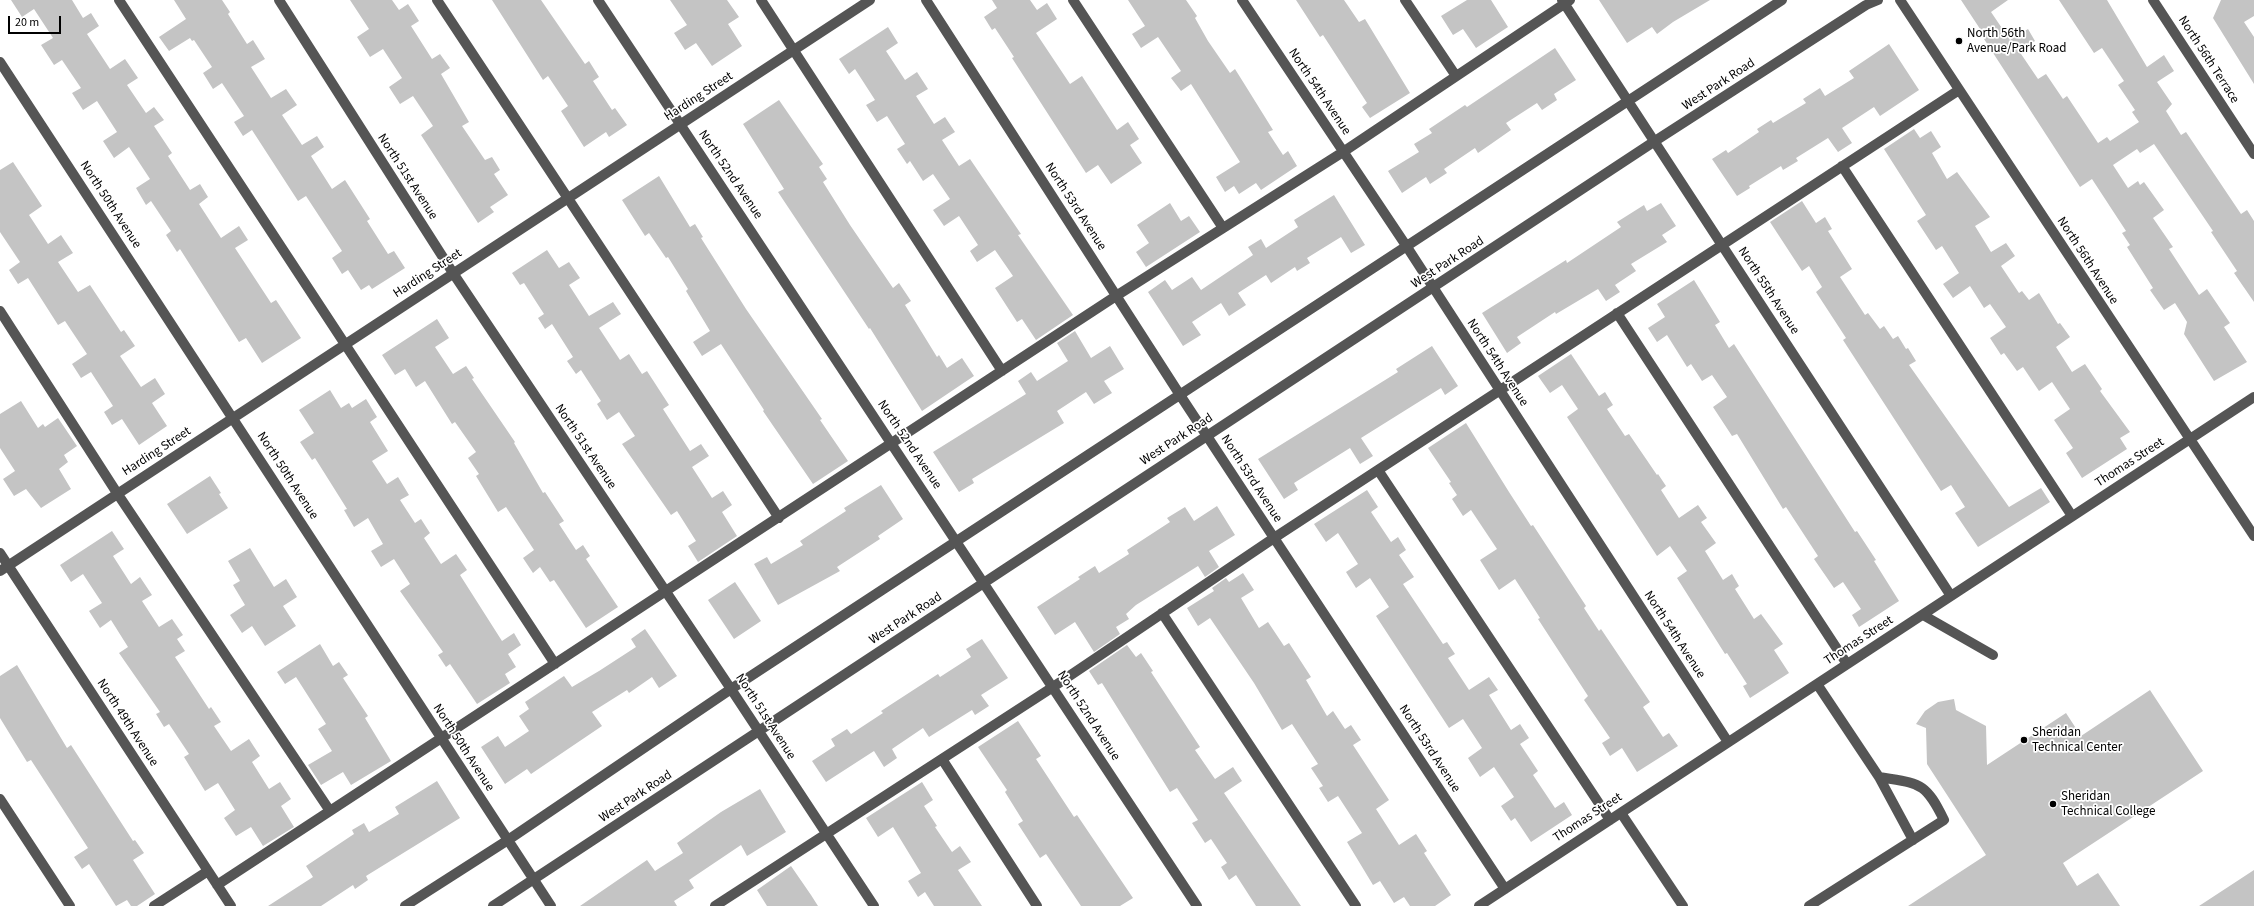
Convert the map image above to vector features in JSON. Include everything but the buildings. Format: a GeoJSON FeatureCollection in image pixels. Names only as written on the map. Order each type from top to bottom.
{"type":"FeatureCollection","features":[{"type":"Feature","properties":{"kind":"street"},"geometry":{"type":"LineString","coordinates":[[119,0],[555,664]]}},
{"type":"Feature","properties":{"kind":"street","name":"North 51st Avenue"},"geometry":{"type":"LineString","coordinates":[[279,0],[453,273],[760,732],[874,906]]}},
{"type":"Feature","properties":{"kind":"street"},"geometry":{"type":"LineString","coordinates":[[437,0],[779,518]]}},
{"type":"Feature","properties":{"kind":"street","name":"North 52nd Avenue"},"geometry":{"type":"LineString","coordinates":[[598,0],[958,541],[1197,906]]}},
{"type":"Feature","properties":{"kind":"street"},"geometry":{"type":"LineString","coordinates":[[760,0],[1002,371]]}},
{"type":"Feature","properties":{"kind":"street","name":"Harding Street"},"geometry":{"type":"LineString","coordinates":[[4,568],[870,0]]}},
{"type":"Feature","properties":{"kind":"street","name":"North 53rd Avenue"},"geometry":{"type":"LineString","coordinates":[[926,0],[1180,395],[1505,889]]}},
{"type":"Feature","properties":{"kind":"street"},"geometry":{"type":"LineString","coordinates":[[1073,0],[1223,228]]}},
{"type":"Feature","properties":{"kind":"street","name":"North 54th Avenue"},"geometry":{"type":"LineString","coordinates":[[1242,0],[1407,247],[1728,742]]}},
{"type":"Feature","properties":{"kind":"street"},"geometry":{"type":"LineString","coordinates":[[1405,0],[1456,76]]}},
{"type":"Feature","properties":{"kind":"street"},"geometry":{"type":"LineString","coordinates":[[404,906],[508,840],[731,689],[1782,0]]}},
{"type":"Feature","properties":{"kind":"street","name":"West Park Road"},"geometry":{"type":"LineString","coordinates":[[492,906],[760,732],[1655,141],[1866,6],[1878,0]]}},
{"type":"Feature","properties":{"kind":"street","name":"North 56th Avenue"},"geometry":{"type":"LineString","coordinates":[[1900,0],[2189,440],[2254,536]]}},
{"type":"Feature","properties":{"kind":"street","name":"North 56th Terrace"},"geometry":{"type":"LineString","coordinates":[[2153,0],[2254,154]]}},
{"type":"Feature","properties":{"kind":"street"},"geometry":{"type":"LineString","coordinates":[[217,885],[1116,296],[1343,152],[1566,1]]}},
{"type":"Feature","properties":{"kind":"street","name":"North 55th Avenue"},"geometry":{"type":"LineString","coordinates":[[1566,1],[1629,101],[1951,596]]}},
{"type":"Feature","properties":{"kind":"street","name":"North 50th Avenue"},"geometry":{"type":"LineString","coordinates":[[0,62],[551,906]]}},
{"type":"Feature","properties":{"kind":"street"},"geometry":{"type":"LineString","coordinates":[[716,906],[1053,687],[1274,538],[1959,90]]}},
{"type":"Feature","properties":{"kind":"street"},"geometry":{"type":"LineString","coordinates":[[1842,166],[2072,516]]}},
{"type":"Feature","properties":{"kind":"street"},"geometry":{"type":"LineString","coordinates":[[0,311],[117,493],[330,811]]}},
{"type":"Feature","properties":{"kind":"street"},"geometry":{"type":"LineString","coordinates":[[1617,313],[1847,664]]}},
{"type":"Feature","properties":{"kind":"street","name":"Thomas Street"},"geometry":{"type":"LineString","coordinates":[[1479,906],[2254,397]]}},
{"type":"Feature","properties":{"kind":"street"},"geometry":{"type":"LineString","coordinates":[[1378,470],[1610,820]]}},
{"type":"Feature","properties":{"kind":"street","name":"North 49th Avenue"},"geometry":{"type":"LineString","coordinates":[[0,553],[4,568],[231,906]]}},
{"type":"Feature","properties":{"kind":"street"},"geometry":{"type":"LineString","coordinates":[[1162,613],[1356,906]]}},
{"type":"Feature","properties":{"kind":"street"},"geometry":{"type":"LineString","coordinates":[[1923,615],[1993,655]]}},
{"type":"Feature","properties":{"kind":"street"},"geometry":{"type":"LineString","coordinates":[[1818,684],[1879,777],[1913,840]]}},
{"type":"Feature","properties":{"kind":"street"},"geometry":{"type":"LineString","coordinates":[[942,759],[1037,906]]}},
{"type":"Feature","properties":{"kind":"street"},"geometry":{"type":"LineString","coordinates":[[1809,906],[1944,820],[1933,796],[1916,783],[1879,777]]}},
{"type":"Feature","properties":{"kind":"street"},"geometry":{"type":"LineString","coordinates":[[0,799],[70,906]]}},
{"type":"Feature","properties":{"kind":"street"},"geometry":{"type":"LineString","coordinates":[[1621,813],[1683,906]]}},
{"type":"Feature","properties":{"kind":"street"},"geometry":{"type":"LineString","coordinates":[[154,906],[208,871]]}},
{"type":"Feature","properties":{"kind":"place","name":"North 56th Avenue/Park Road"},"geometry":{"type":"Point","coordinates":[1959,41]}},
{"type":"Feature","properties":{"kind":"place","name":"Sheridan Technical Center"},"geometry":{"type":"Point","coordinates":[2024,740]}},
{"type":"Feature","properties":{"kind":"place","name":"Sheridan Technical College"},"geometry":{"type":"Point","coordinates":[2053,804]}}]}
